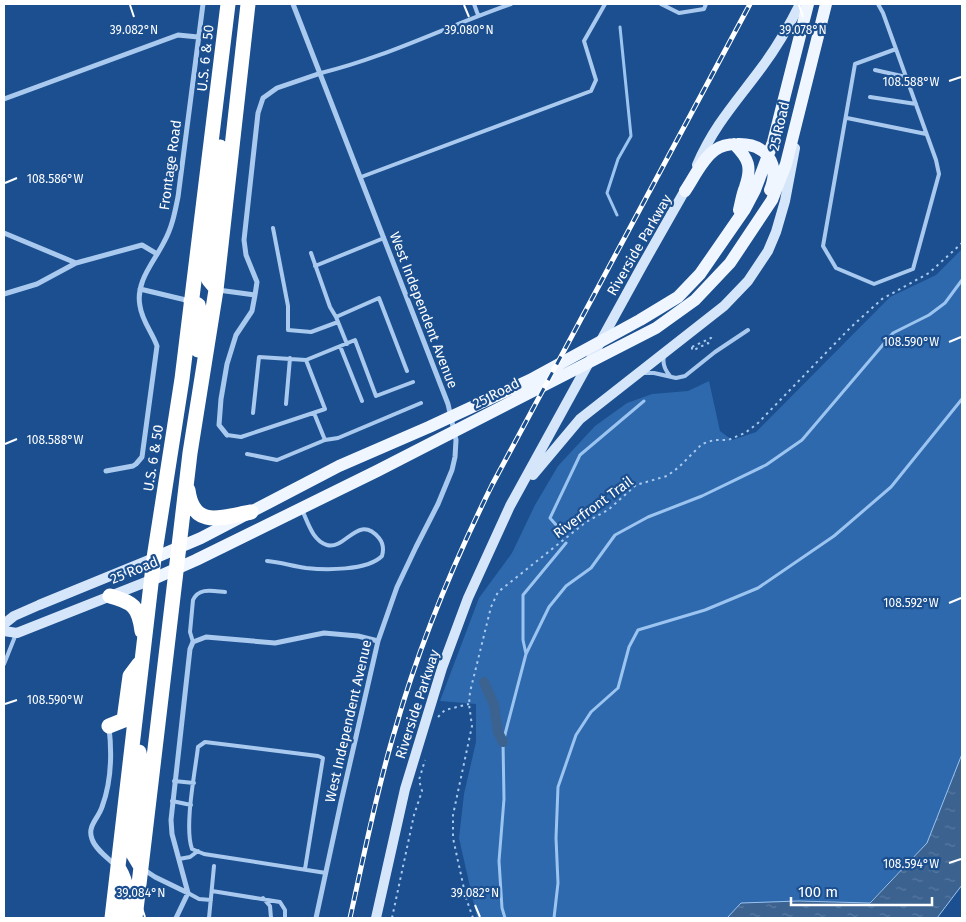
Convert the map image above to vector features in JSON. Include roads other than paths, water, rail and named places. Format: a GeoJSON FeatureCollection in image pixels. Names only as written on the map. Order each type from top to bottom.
{"type":"FeatureCollection","features":[{"type":"Feature","properties":{"kind":"highway","name":"U.S. 6 & 50"},"geometry":{"type":"LineString","coordinates":[[112,918],[151,580],[182,379],[228,4]]}},
{"type":"Feature","properties":{"kind":"highway"},"geometry":{"type":"LineString","coordinates":[[135,918],[178,569],[190,453],[216,290],[248,4]]}},
{"type":"Feature","properties":{"kind":"highway"},"geometry":{"type":"LineString","coordinates":[[216,290],[209,280],[206,260],[220,140],[217,98]]}},
{"type":"Feature","properties":{"kind":"highway"},"geometry":{"type":"LineString","coordinates":[[191,301],[198,305],[200,314],[194,380],[199,406]]}},
{"type":"Feature","properties":{"kind":"highway"},"geometry":{"type":"LineString","coordinates":[[190,453],[188,492],[192,507],[197,512],[208,518],[215,519],[251,512]]}},
{"type":"Feature","properties":{"kind":"highway"},"geometry":{"type":"LineString","coordinates":[[109,726],[124,720],[130,676],[143,653],[140,620],[136,609],[126,600],[110,596]]}},
{"type":"Feature","properties":{"kind":"highway"},"geometry":{"type":"LineString","coordinates":[[135,724],[141,766],[132,852],[141,867]]}},
{"type":"Feature","properties":{"kind":"highway"},"geometry":{"type":"LineString","coordinates":[[118,868],[126,881],[127,900],[125,918]]}},
{"type":"Feature","properties":{"kind":"main road","name":"Riverside Parkway"},"geometry":{"type":"LineString","coordinates":[[376,918],[398,815],[442,668],[468,598],[510,506],[642,266],[685,192],[705,145],[720,121],[771,55],[800,4]]}},
{"type":"Feature","properties":{"kind":"main road","name":"25 Road"},"geometry":{"type":"LineString","coordinates":[[4,624],[14,616],[39,605],[201,538],[339,466],[530,380],[678,297],[700,274],[745,209],[754,190],[773,142],[808,4]]}},
{"type":"Feature","properties":{"kind":"main road","name":"25 Road"},"geometry":{"type":"LineString","coordinates":[[17,633],[178,569],[432,443],[656,328],[694,300],[730,262],[772,200],[786,164],[826,4]]}},
{"type":"Feature","properties":{"kind":"main road","name":"Riverside Parkway"},"geometry":{"type":"LineString","coordinates":[[510,506],[540,464],[580,419],[724,306],[748,281],[768,250],[776,232],[785,202],[802,95]]}},
{"type":"Feature","properties":{"kind":"main road"},"geometry":{"type":"LineString","coordinates":[[685,192],[708,156],[714,150],[721,146],[734,144],[755,145],[768,156],[773,176],[772,186],[758,218]]}},
{"type":"Feature","properties":{"kind":"main road"},"geometry":{"type":"LineString","coordinates":[[728,234],[749,176],[746,159],[734,144]]}},
{"type":"Feature","properties":{"kind":"main road"},"geometry":{"type":"LineString","coordinates":[[4,631],[17,633]]}},
{"type":"Feature","properties":{"kind":"street","name":"Frontage Road"},"geometry":{"type":"LineString","coordinates":[[106,471],[133,466],[142,457],[157,346],[139,305],[140,290],[147,269],[164,242],[173,220],[178,197],[203,4]]}},
{"type":"Feature","properties":{"kind":"street","name":"West Independent Avenue"},"geometry":{"type":"LineString","coordinates":[[293,4],[448,404],[456,448],[447,485],[400,581],[378,641],[316,918]]}},
{"type":"Feature","properties":{"kind":"street"},"geometry":{"type":"LineString","coordinates":[[4,99],[178,35],[198,37]]}},
{"type":"Feature","properties":{"kind":"street"},"geometry":{"type":"LineString","coordinates":[[227,435],[219,425],[221,399],[228,364],[236,335],[252,311],[255,295],[256,282],[245,247],[246,220],[258,113],[263,98],[277,88],[321,73]]}},
{"type":"Feature","properties":{"kind":"street"},"geometry":{"type":"LineString","coordinates":[[4,233],[76,263]]}},
{"type":"Feature","properties":{"kind":"street"},"geometry":{"type":"LineString","coordinates":[[4,294],[37,284],[76,263],[142,246],[157,254]]}},
{"type":"Feature","properties":{"kind":"street"},"geometry":{"type":"LineString","coordinates":[[140,290],[191,301]]}},
{"type":"Feature","properties":{"kind":"street"},"geometry":{"type":"LineString","coordinates":[[216,290],[255,295]]}},
{"type":"Feature","properties":{"kind":"street"},"geometry":{"type":"LineString","coordinates":[[176,918],[188,893],[170,820],[190,648],[193,642],[206,637],[275,643],[324,633],[358,636],[378,641]]}},
{"type":"Feature","properties":{"kind":"street"},"geometry":{"type":"LineString","coordinates":[[109,726],[112,750],[106,795],[102,809],[91,825],[92,840],[118,868]]}},
{"type":"Feature","properties":{"kind":"street"},"geometry":{"type":"LineString","coordinates":[[141,867],[155,877],[188,893]]}},
{"type":"Feature","properties":{"kind":"lane"},"geometry":{"type":"LineString","coordinates":[[474,4],[478,15]]}},
{"type":"Feature","properties":{"kind":"lane"},"geometry":{"type":"LineString","coordinates":[[321,73],[375,58],[478,15],[511,4]]}},
{"type":"Feature","properties":{"kind":"lane"},"geometry":{"type":"LineString","coordinates":[[361,177],[591,91],[596,80],[584,41],[605,4]]}},
{"type":"Feature","properties":{"kind":"lane"},"geometry":{"type":"LineString","coordinates":[[661,4],[679,13],[704,8],[706,4]]}},
{"type":"Feature","properties":{"kind":"lane"},"geometry":{"type":"LineString","coordinates":[[878,4],[896,49],[916,104],[939,174],[913,269],[874,284],[836,268],[823,246],[855,64],[896,49]]}},
{"type":"Feature","properties":{"kind":"lane"},"geometry":{"type":"LineString","coordinates":[[875,70],[906,77]]}},
{"type":"Feature","properties":{"kind":"lane"},"geometry":{"type":"LineString","coordinates":[[870,97],[916,104]]}},
{"type":"Feature","properties":{"kind":"lane"},"geometry":{"type":"LineString","coordinates":[[847,118],[926,134]]}},
{"type":"Feature","properties":{"kind":"lane"},"geometry":{"type":"LineString","coordinates":[[273,228],[288,306],[288,330],[311,332],[338,322]]}},
{"type":"Feature","properties":{"kind":"lane"},"geometry":{"type":"LineString","coordinates":[[315,266],[384,238]]}},
{"type":"Feature","properties":{"kind":"lane"},"geometry":{"type":"LineString","coordinates":[[311,253],[330,306],[347,344]]}},
{"type":"Feature","properties":{"kind":"lane"},"geometry":{"type":"LineString","coordinates":[[336,317],[379,298],[407,371]]}},
{"type":"Feature","properties":{"kind":"lane"},"geometry":{"type":"LineString","coordinates":[[636,374],[654,373],[676,378],[685,376],[715,352],[748,330]]}},
{"type":"Feature","properties":{"kind":"lane"},"geometry":{"type":"LineString","coordinates":[[253,413],[259,357],[306,360],[355,340],[376,396],[413,382]]}},
{"type":"Feature","properties":{"kind":"lane"},"geometry":{"type":"LineString","coordinates":[[340,346],[362,402]]}},
{"type":"Feature","properties":{"kind":"lane"},"geometry":{"type":"LineString","coordinates":[[666,351],[663,364],[665,371],[670,376]]}},
{"type":"Feature","properties":{"kind":"lane"},"geometry":{"type":"LineString","coordinates":[[286,404],[290,358]]}},
{"type":"Feature","properties":{"kind":"lane"},"geometry":{"type":"LineString","coordinates":[[227,435],[241,438],[325,409],[306,360]]}},
{"type":"Feature","properties":{"kind":"lane"},"geometry":{"type":"LineString","coordinates":[[247,454],[278,460],[325,440],[345,435],[421,403]]}},
{"type":"Feature","properties":{"kind":"lane"},"geometry":{"type":"LineString","coordinates":[[314,413],[325,440]]}},
{"type":"Feature","properties":{"kind":"lane"},"geometry":{"type":"LineString","coordinates":[[267,561],[282,562],[308,568],[350,568],[368,565],[382,556],[383,546],[381,540],[368,530],[362,529],[357,531],[334,545],[320,541],[312,531],[301,508]]}},
{"type":"Feature","properties":{"kind":"lane"},"geometry":{"type":"LineString","coordinates":[[193,642],[190,632],[195,596],[198,593],[207,591],[225,592]]}},
{"type":"Feature","properties":{"kind":"lane"},"geometry":{"type":"LineString","coordinates":[[4,664],[17,633]]}},
{"type":"Feature","properties":{"kind":"lane"},"geometry":{"type":"LineString","coordinates":[[305,869],[322,758],[205,742],[198,747],[192,805],[190,843],[192,849],[204,854],[305,869],[326,872]]}},
{"type":"Feature","properties":{"kind":"lane"},"geometry":{"type":"LineString","coordinates":[[174,781],[194,783]]}},
{"type":"Feature","properties":{"kind":"lane"},"geometry":{"type":"LineString","coordinates":[[172,801],[192,805]]}},
{"type":"Feature","properties":{"kind":"lane"},"geometry":{"type":"LineString","coordinates":[[179,859],[190,857],[198,851]]}},
{"type":"Feature","properties":{"kind":"lane"},"geometry":{"type":"LineString","coordinates":[[209,918],[214,866]]}},
{"type":"Feature","properties":{"kind":"lane"},"geometry":{"type":"LineString","coordinates":[[212,892],[280,902],[285,918]]}},
{"type":"Feature","properties":{"kind":"lane"},"geometry":{"type":"LineString","coordinates":[[188,893],[199,899],[211,900]]}},
{"type":"Feature","properties":{"kind":"lane"},"geometry":{"type":"LineString","coordinates":[[263,898],[270,906],[271,918]]}},
{"type":"Feature","properties":{"kind":"water"},"geometry":{"type":"Polygon","coordinates":[[[962,754],[962,885],[937,918],[727,918],[741,903],[798,901],[870,903],[927,843],[962,754]]]}},
{"type":"Feature","properties":{"kind":"waterway"},"geometry":{"type":"LineString","coordinates":[[617,215],[607,193],[618,159],[631,136],[620,27]]}},
{"type":"Feature","properties":{"kind":"waterway"},"geometry":{"type":"LineString","coordinates":[[526,654],[549,607],[566,586],[591,568],[615,535],[648,517],[702,496],[766,465],[802,440],[893,333],[929,315],[945,303],[962,280]]}},
{"type":"Feature","properties":{"kind":"waterway"},"geometry":{"type":"LineString","coordinates":[[554,918],[558,883],[556,838],[558,787],[576,735],[591,712],[618,688],[629,647],[638,630],[705,610],[758,588],[834,536],[891,487],[962,399]]}},
{"type":"Feature","properties":{"kind":"waterway"},"geometry":{"type":"LineString","coordinates":[[557,526],[550,518],[580,455],[644,401]]}},
{"type":"Feature","properties":{"kind":"waterway"},"geometry":{"type":"LineString","coordinates":[[505,918],[502,908],[499,861],[504,799],[503,742],[526,654],[523,640],[523,595],[566,543]]}},
{"type":"Feature","properties":{"kind":"waterway"},"geometry":{"type":"LineString","coordinates":[[484,682],[494,705],[498,732],[503,742]]}},
{"type":"Feature","properties":{"kind":"railway"},"geometry":{"type":"LineString","coordinates":[[350,918],[376,800],[404,698],[450,575],[492,485],[750,4]]}}]}
